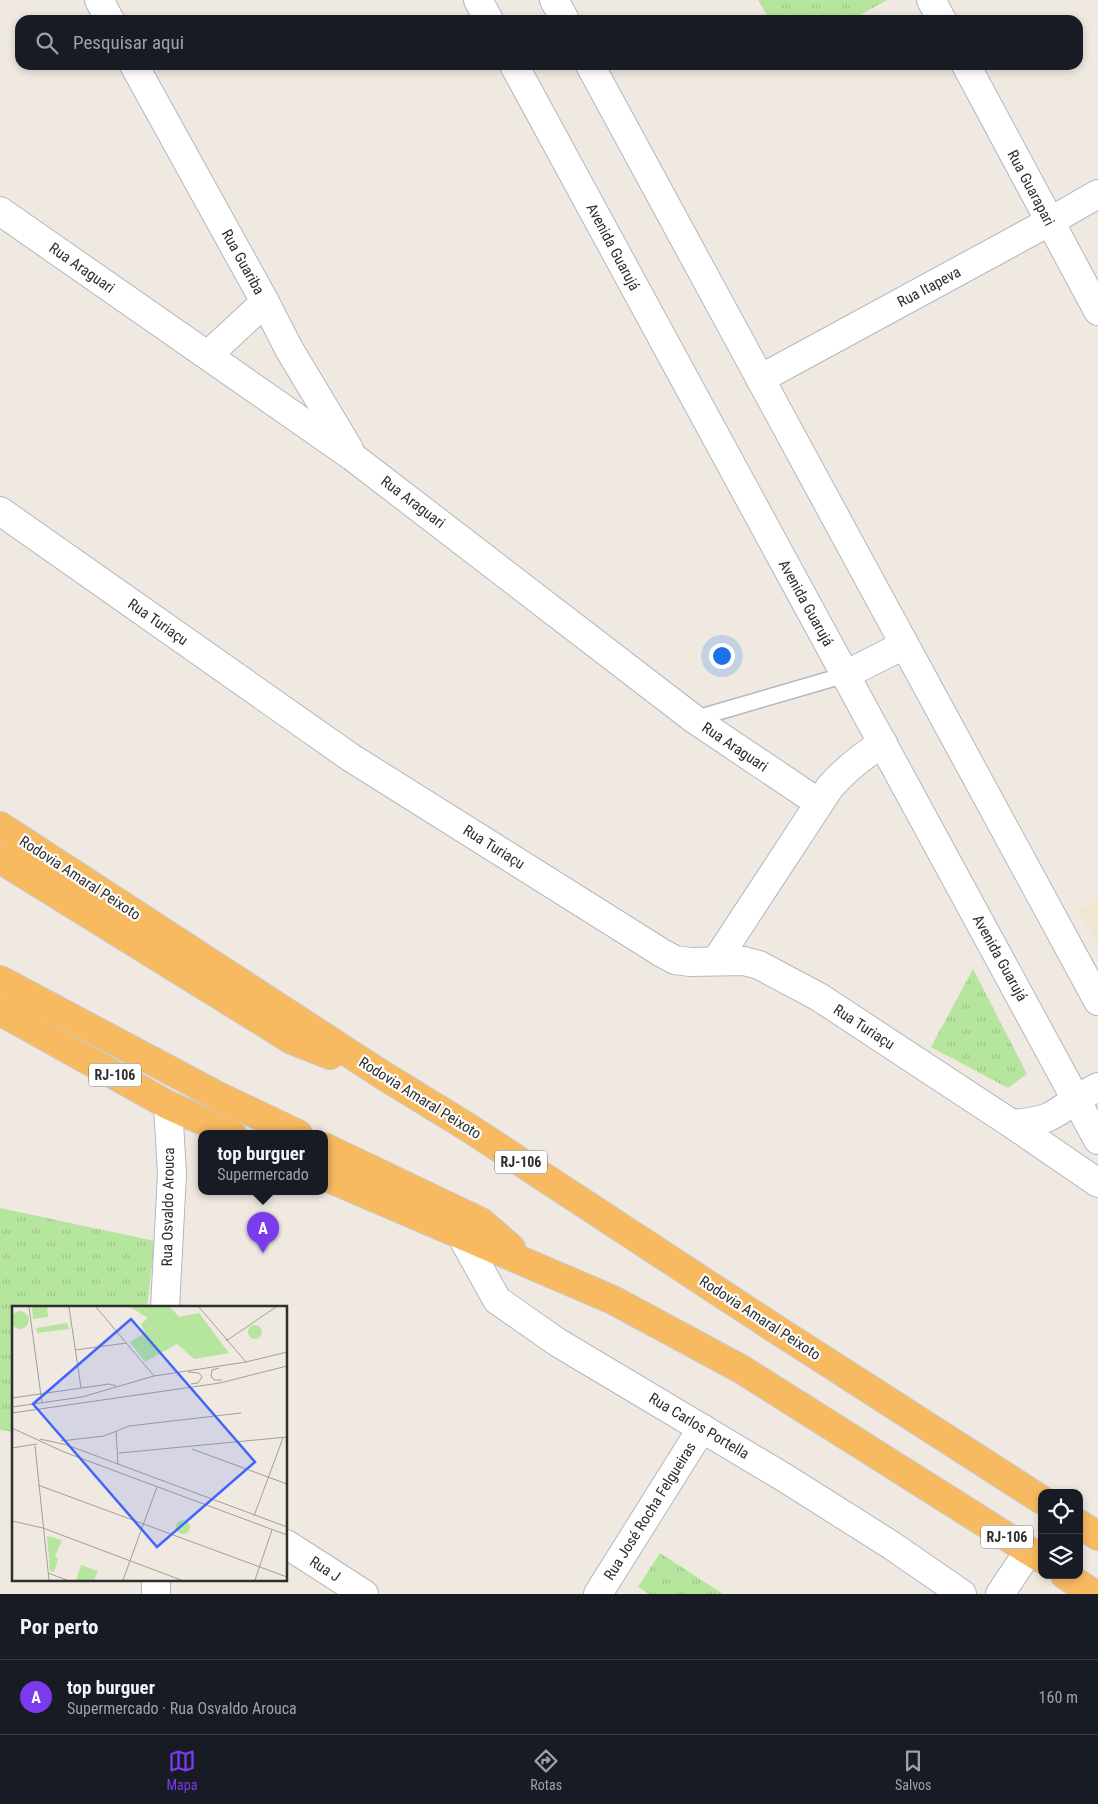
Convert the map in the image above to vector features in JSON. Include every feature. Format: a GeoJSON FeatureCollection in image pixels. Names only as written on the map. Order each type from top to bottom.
{"type":"FeatureCollection","features":[{"type":"Feature","properties":{"kind":"highway","name":"Rodovia Amaral Peixoto"},"geometry":{"type":"LineString","coordinates":[[0,826],[1038,1497]]}},
{"type":"Feature","properties":{"kind":"highway"},"geometry":{"type":"LineString","coordinates":[[0,859],[292,1040],[381,1074]]}},
{"type":"Feature","properties":{"kind":"highway"},"geometry":{"type":"LineString","coordinates":[[0,980],[218,1096],[290,1130]]}},
{"type":"Feature","properties":{"kind":"highway","name":"RJ-106"},"geometry":{"type":"LineString","coordinates":[[0,1012],[168,1105],[223,1130]]}},
{"type":"Feature","properties":{"kind":"highway"},"geometry":{"type":"LineString","coordinates":[[328,1148],[481,1222],[527,1263]]}},
{"type":"Feature","properties":{"kind":"highway","name":"RJ-106"},"geometry":{"type":"LineString","coordinates":[[328,1178],[613,1300],[741,1369],[1035,1555]]}},
{"type":"Feature","properties":{"kind":"highway"},"geometry":{"type":"LineString","coordinates":[[1083,1527],[1098,1536]]}},
{"type":"Feature","properties":{"kind":"highway"},"geometry":{"type":"LineString","coordinates":[[1071,1579],[1094,1594]]}},
{"type":"Feature","properties":{"kind":"street"},"geometry":{"type":"LineString","coordinates":[[99,0],[107,15]]}},
{"type":"Feature","properties":{"kind":"street"},"geometry":{"type":"LineString","coordinates":[[478,0],[486,15]]}},
{"type":"Feature","properties":{"kind":"street"},"geometry":{"type":"LineString","coordinates":[[554,0],[562,15]]}},
{"type":"Feature","properties":{"kind":"street"},"geometry":{"type":"LineString","coordinates":[[931,0],[939,15]]}},
{"type":"Feature","properties":{"kind":"street","name":"Rua Guariba"},"geometry":{"type":"LineString","coordinates":[[137,70],[289,349],[353,457]]}},
{"type":"Feature","properties":{"kind":"street","name":"Avenida Guarujá"},"geometry":{"type":"LineString","coordinates":[[517,70],[845,675],[1087,1093],[1098,1140]]}},
{"type":"Feature","properties":{"kind":"street"},"geometry":{"type":"LineString","coordinates":[[593,70],[1098,1001]]}},
{"type":"Feature","properties":{"kind":"street","name":"Rua Guarapari"},"geometry":{"type":"LineString","coordinates":[[969,70],[1098,311]]}},
{"type":"Feature","properties":{"kind":"street","name":"Rua Itapeva"},"geometry":{"type":"LineString","coordinates":[[760,379],[1098,194]]}},
{"type":"Feature","properties":{"kind":"street","name":"Rua Araguari"},"geometry":{"type":"LineString","coordinates":[[0,211],[353,457],[694,719],[818,803]]}},
{"type":"Feature","properties":{"kind":"street"},"geometry":{"type":"LineString","coordinates":[[208,355],[265,302]]}},
{"type":"Feature","properties":{"kind":"street","name":"Rua Turiaçu"},"geometry":{"type":"LineString","coordinates":[[0,511],[350,757],[609,921],[675,960],[690,962],[744,961],[759,965],[819,997],[1098,1183]]}},
{"type":"Feature","properties":{"kind":"street"},"geometry":{"type":"LineString","coordinates":[[845,675],[904,645]]}},
{"type":"Feature","properties":{"kind":"street"},"geometry":{"type":"LineString","coordinates":[[716,961],[830,787],[846,769],[883,743]]}},
{"type":"Feature","properties":{"kind":"street"},"geometry":{"type":"LineString","coordinates":[[1012,1124],[1045,1120],[1056,1115],[1087,1093]]}},
{"type":"Feature","properties":{"kind":"street","name":"Rua Osvaldo Arouca"},"geometry":{"type":"LineString","coordinates":[[165,1306],[172,1174],[168,1105]]}},
{"type":"Feature","properties":{"kind":"street","name":"Rua Carlos Portella"},"geometry":{"type":"LineString","coordinates":[[461,1235],[498,1300],[557,1342],[702,1428],[874,1535],[962,1594]]}},
{"type":"Feature","properties":{"kind":"street","name":"Rua José Rocha Felgueiras"},"geometry":{"type":"LineString","coordinates":[[598,1594],[702,1428]]}},
{"type":"Feature","properties":{"kind":"street","name":"Rua J"},"geometry":{"type":"LineString","coordinates":[[288,1545],[364,1594]]}},
{"type":"Feature","properties":{"kind":"street"},"geometry":{"type":"LineString","coordinates":[[1000,1594],[1035,1555]]}},
{"type":"Feature","properties":{"kind":"lane"},"geometry":{"type":"LineString","coordinates":[[694,719],[845,675]]}},
{"type":"Feature","properties":{"kind":"shaded area"},"geometry":{"type":"Polygon","coordinates":[[[1098,899],[1098,945],[1077,910],[1098,899]]]}},
{"type":"Feature","properties":{"kind":"green space"},"geometry":{"type":"Polygon","coordinates":[[[758,0],[887,0],[860,15],[767,15],[758,0]]]}},
{"type":"Feature","properties":{"kind":"green space"},"geometry":{"type":"Polygon","coordinates":[[[973,969],[1027,1074],[1008,1088],[931,1047],[973,969]]]}},
{"type":"Feature","properties":{"kind":"green space"},"geometry":{"type":"Polygon","coordinates":[[[0,1208],[155,1241],[147,1306],[12,1306],[12,1432],[0,1430],[0,1208]]]}},
{"type":"Feature","properties":{"kind":"green space"},"geometry":{"type":"Polygon","coordinates":[[[660,1553],[723,1594],[649,1594],[638,1587],[660,1553]]]}},
{"type":"Feature","properties":{"kind":"place","name":"top burguer"},"geometry":{"type":"Point","coordinates":[263,1253]}}]}
